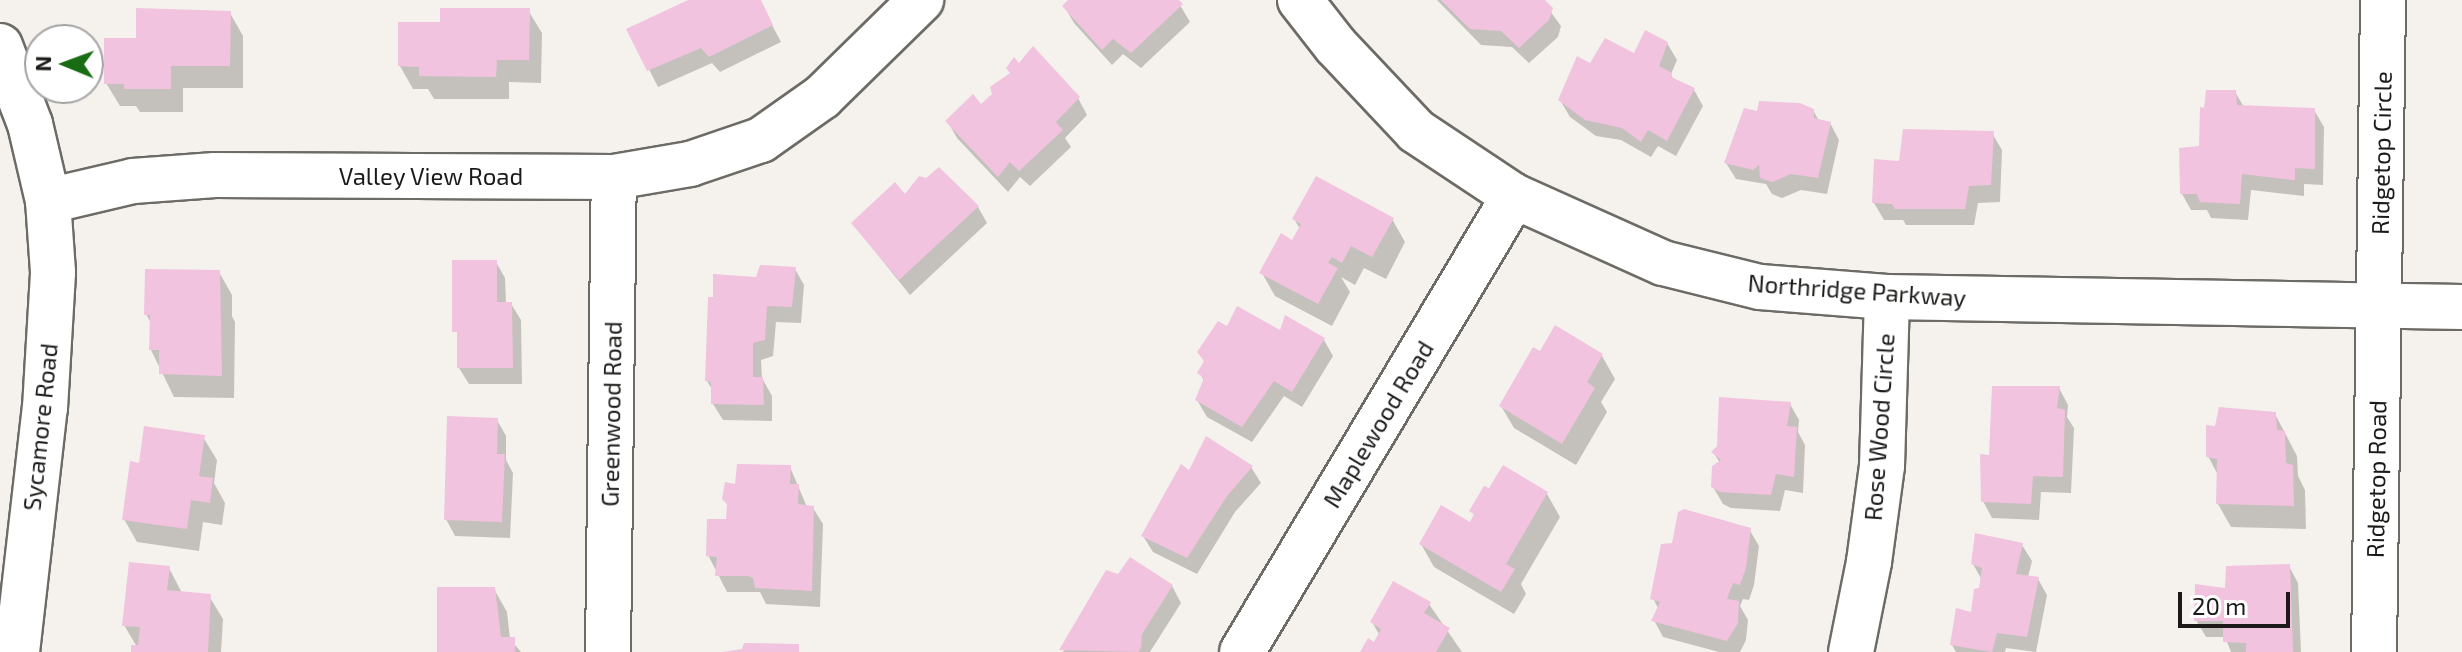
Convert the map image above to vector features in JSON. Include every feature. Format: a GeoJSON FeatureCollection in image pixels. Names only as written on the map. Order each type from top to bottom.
{"type":"FeatureCollection","features":[{"type":"Feature","properties":{"kind":"street","name":"Northridge Parkway"},"geometry":{"type":"LineString","coordinates":[[1300,0],[1336,46],[1416,131],[1514,196],[1663,263],[1760,287],[1887,297],[2462,307]]}},
{"type":"Feature","properties":{"kind":"street","name":"Ridgetop Circle"},"geometry":{"type":"LineString","coordinates":[[2379,307],[2383,0]]}},
{"type":"Feature","properties":{"kind":"street","name":"Valley View Road"},"geometry":{"type":"LineString","coordinates":[[48,201],[133,181],[215,175],[614,177],[690,164],[761,140],[822,97],[903,6]]}},
{"type":"Feature","properties":{"kind":"street"},"geometry":{"type":"LineString","coordinates":[[0,46],[30,124],[48,201]]}},
{"type":"Feature","properties":{"kind":"street","name":"Greenwood Road"},"geometry":{"type":"LineString","coordinates":[[608,652],[614,177]]}},
{"type":"Feature","properties":{"kind":"street","name":"Maplewood Road"},"geometry":{"type":"LineString","coordinates":[[1242,652],[1514,196]]}},
{"type":"Feature","properties":{"kind":"street","name":"Sycamore Road"},"geometry":{"type":"LineString","coordinates":[[17,652],[45,408],[53,272],[48,201]]}},
{"type":"Feature","properties":{"kind":"street","name":"Rose Wood Circle"},"geometry":{"type":"LineString","coordinates":[[1851,652],[1869,562],[1882,466],[1887,297]]}},
{"type":"Feature","properties":{"kind":"street","name":"Ridgetop Road"},"geometry":{"type":"LineString","coordinates":[[2374,652],[2379,307]]}},
{"type":"Feature","properties":{"kind":"building"},"geometry":{"type":"Polygon","coordinates":[[[688,0],[761,0],[773,25],[709,57],[701,48],[647,71],[626,29],[688,0]]]}},
{"type":"Feature","properties":{"kind":"building"},"geometry":{"type":"Polygon","coordinates":[[[1068,0],[1179,0],[1183,4],[1131,53],[1113,39],[1102,50],[1062,6],[1068,0]]]}},
{"type":"Feature","properties":{"kind":"building"},"geometry":{"type":"Polygon","coordinates":[[[1441,0],[1545,0],[1553,8],[1549,20],[1519,48],[1501,31],[1470,29],[1441,0]]]}},
{"type":"Feature","properties":{"kind":"building"},"geometry":{"type":"Polygon","coordinates":[[[136,8],[231,11],[230,66],[171,66],[171,89],[124,89],[124,84],[104,84],[104,38],[136,38],[136,8]]]}},
{"type":"Feature","properties":{"kind":"building"},"geometry":{"type":"Polygon","coordinates":[[[440,8],[530,8],[529,60],[497,60],[496,77],[419,76],[419,67],[398,66],[398,22],[440,22],[440,8]]]}},
{"type":"Feature","properties":{"kind":"building"},"geometry":{"type":"Polygon","coordinates":[[[1645,30],[1668,42],[1659,66],[1672,73],[1671,77],[1695,88],[1667,141],[1648,130],[1641,142],[1622,128],[1585,120],[1558,100],[1577,56],[1590,63],[1605,38],[1634,53],[1645,30]]]}},
{"type":"Feature","properties":{"kind":"building"},"geometry":{"type":"Polygon","coordinates":[[[1033,46],[1080,97],[1056,122],[1063,130],[1019,171],[1010,162],[998,177],[945,121],[973,94],[981,104],[992,94],[990,87],[1010,73],[1006,68],[1014,57],[1019,63],[1033,46]]]}},
{"type":"Feature","properties":{"kind":"building"},"geometry":{"type":"Polygon","coordinates":[[[2206,90],[2236,90],[2237,105],[2315,108],[2315,169],[2295,168],[2295,180],[2242,174],[2240,204],[2200,202],[2197,194],[2180,194],[2179,148],[2199,146],[2200,107],[2204,108],[2206,90]]]}},
{"type":"Feature","properties":{"kind":"building"},"geometry":{"type":"Polygon","coordinates":[[[1759,101],[1800,103],[1814,109],[1814,118],[1831,122],[1818,178],[1791,174],[1772,182],[1760,178],[1759,165],[1753,170],[1724,163],[1744,108],[1757,111],[1759,101]]]}},
{"type":"Feature","properties":{"kind":"building"},"geometry":{"type":"Polygon","coordinates":[[[1903,129],[1994,131],[1991,185],[1969,186],[1965,209],[1895,209],[1892,204],[1872,203],[1874,159],[1899,161],[1903,129]]]}},
{"type":"Feature","properties":{"kind":"building"},"geometry":{"type":"Polygon","coordinates":[[[939,167],[979,206],[899,280],[851,223],[895,182],[905,194],[919,176],[926,178],[939,167]]]}},
{"type":"Feature","properties":{"kind":"building"},"geometry":{"type":"Polygon","coordinates":[[[1316,176],[1394,218],[1372,257],[1351,246],[1342,263],[1332,257],[1328,263],[1338,268],[1318,304],[1259,273],[1281,233],[1292,240],[1301,224],[1292,219],[1316,176]]]}},
{"type":"Feature","properties":{"kind":"building"},"geometry":{"type":"Polygon","coordinates":[[[452,260],[497,260],[497,302],[512,302],[513,368],[457,368],[457,332],[452,332],[452,260]]]}},
{"type":"Feature","properties":{"kind":"building"},"geometry":{"type":"Polygon","coordinates":[[[760,265],[796,267],[792,307],[767,306],[765,340],[753,343],[753,377],[763,377],[764,405],[711,404],[711,382],[705,381],[708,297],[713,297],[713,274],[756,277],[760,265]]]}},
{"type":"Feature","properties":{"kind":"building"},"geometry":{"type":"Polygon","coordinates":[[[145,269],[220,270],[222,376],[159,374],[159,350],[149,350],[150,315],[144,315],[145,269]]]}},
{"type":"Feature","properties":{"kind":"building"},"geometry":{"type":"Polygon","coordinates":[[[1237,306],[1280,330],[1285,315],[1325,338],[1292,392],[1274,381],[1242,427],[1195,400],[1204,378],[1197,373],[1204,361],[1197,352],[1218,321],[1227,326],[1237,306]]]}},
{"type":"Feature","properties":{"kind":"building"},"geometry":{"type":"Polygon","coordinates":[[[1555,325],[1603,354],[1587,382],[1595,388],[1562,444],[1499,406],[1533,347],[1540,351],[1555,325]]]}},
{"type":"Feature","properties":{"kind":"building"},"geometry":{"type":"Polygon","coordinates":[[[1992,386],[2060,386],[2057,408],[2065,410],[2063,477],[2033,476],[2031,504],[1981,502],[1980,454],[1989,455],[1992,386]]]}},
{"type":"Feature","properties":{"kind":"building"},"geometry":{"type":"Polygon","coordinates":[[[1719,397],[1791,402],[1787,426],[1797,427],[1794,477],[1776,474],[1771,495],[1720,492],[1711,487],[1712,466],[1721,460],[1711,452],[1717,446],[1719,397]]]}},
{"type":"Feature","properties":{"kind":"building"},"geometry":{"type":"Polygon","coordinates":[[[2219,407],[2276,412],[2277,430],[2285,431],[2286,463],[2293,465],[2294,506],[2216,504],[2217,459],[2206,457],[2206,425],[2215,426],[2219,407]]]}},
{"type":"Feature","properties":{"kind":"building"},"geometry":{"type":"Polygon","coordinates":[[[447,416],[498,418],[497,454],[505,454],[502,522],[444,520],[447,416]]]}},
{"type":"Feature","properties":{"kind":"building"},"geometry":{"type":"Polygon","coordinates":[[[144,426],[205,435],[199,476],[213,478],[210,503],[191,500],[187,529],[122,520],[130,461],[139,463],[144,426]]]}},
{"type":"Feature","properties":{"kind":"building"},"geometry":{"type":"Polygon","coordinates":[[[1206,436],[1253,466],[1227,496],[1187,558],[1141,536],[1181,464],[1189,470],[1206,436]]]}},
{"type":"Feature","properties":{"kind":"building"},"geometry":{"type":"Polygon","coordinates":[[[737,464],[791,465],[790,484],[799,484],[798,504],[814,506],[812,591],[755,588],[753,578],[748,576],[715,576],[717,557],[706,556],[707,519],[726,519],[727,504],[722,499],[725,482],[735,484],[737,464]]]}},
{"type":"Feature","properties":{"kind":"building"},"geometry":{"type":"Polygon","coordinates":[[[1503,465],[1548,492],[1506,564],[1515,569],[1501,592],[1419,544],[1441,505],[1470,522],[1474,514],[1469,511],[1484,486],[1489,488],[1503,465]]]}},
{"type":"Feature","properties":{"kind":"building"},"geometry":{"type":"Polygon","coordinates":[[[1684,509],[1751,528],[1746,568],[1740,585],[1733,583],[1727,599],[1739,601],[1738,623],[1727,641],[1651,621],[1660,602],[1650,599],[1661,544],[1672,543],[1678,512],[1684,509]]]}},
{"type":"Feature","properties":{"kind":"building"},"geometry":{"type":"Polygon","coordinates":[[[1975,533],[2023,543],[2016,574],[2039,577],[2027,637],[1997,633],[1992,652],[1950,645],[1956,608],[1971,612],[1974,589],[1979,588],[1982,568],[1971,564],[1975,533]]]}},
{"type":"Feature","properties":{"kind":"building"},"geometry":{"type":"Polygon","coordinates":[[[1130,557],[1173,585],[1142,634],[1138,652],[1059,650],[1106,570],[1118,574],[1130,557]]]}},
{"type":"Feature","properties":{"kind":"building"},"geometry":{"type":"Polygon","coordinates":[[[129,562],[170,566],[167,590],[211,594],[208,652],[131,652],[131,645],[138,645],[140,627],[122,626],[129,562]]]}},
{"type":"Feature","properties":{"kind":"building"},"geometry":{"type":"Polygon","coordinates":[[[2290,564],[2293,652],[2246,652],[2246,643],[2223,642],[2223,621],[2194,621],[2195,584],[2225,588],[2226,566],[2290,564]]]}},
{"type":"Feature","properties":{"kind":"building"},"geometry":{"type":"Polygon","coordinates":[[[1393,581],[1431,602],[1424,613],[1450,628],[1436,652],[1360,652],[1368,638],[1374,642],[1381,629],[1370,622],[1393,581]]]}},
{"type":"Feature","properties":{"kind":"building"},"geometry":{"type":"Polygon","coordinates":[[[437,587],[495,587],[501,637],[515,637],[515,652],[437,652],[437,587]]]}},
{"type":"Feature","properties":{"kind":"building"},"geometry":{"type":"Polygon","coordinates":[[[744,643],[799,644],[799,652],[722,652],[742,649],[744,643]]]}}]}
